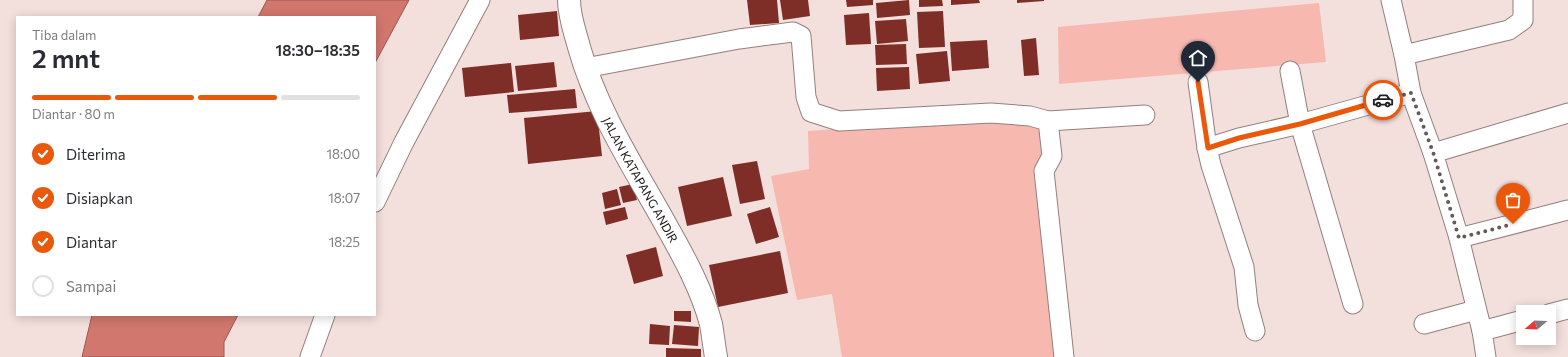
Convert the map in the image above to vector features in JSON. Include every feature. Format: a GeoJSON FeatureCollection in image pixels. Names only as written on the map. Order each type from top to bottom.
{"type":"FeatureCollection","features":[{"type":"Feature","properties":{"kind":"street"},"geometry":{"type":"LineString","coordinates":[[376,200],[404,142],[480,0]]}},
{"type":"Feature","properties":{"kind":"street","name":"JALAN KATAPANG ANDIR"},"geometry":{"type":"LineString","coordinates":[[569,0],[569,7],[585,68],[608,120],[678,245],[699,289],[711,324],[716,357]]}},
{"type":"Feature","properties":{"kind":"street"},"geometry":{"type":"LineString","coordinates":[[1391,0],[1411,93],[1433,152],[1459,238],[1482,331],[1486,357]]}},
{"type":"Feature","properties":{"kind":"street"},"geometry":{"type":"LineString","coordinates":[[1404,55],[1509,30],[1523,20],[1523,0]]}},
{"type":"Feature","properties":{"kind":"street"},"geometry":{"type":"LineString","coordinates":[[585,68],[739,39],[793,32],[801,36],[806,97],[811,112],[839,121],[991,112],[1030,116],[1048,121],[1145,115]]}},
{"type":"Feature","properties":{"kind":"street"},"geometry":{"type":"LineString","coordinates":[[1290,71],[1300,124],[1353,304]]}},
{"type":"Feature","properties":{"kind":"street"},"geometry":{"type":"LineString","coordinates":[[1198,82],[1211,165],[1244,267],[1248,305],[1255,330]]}},
{"type":"Feature","properties":{"kind":"street"},"geometry":{"type":"LineString","coordinates":[[1208,148],[1239,138],[1300,124],[1411,93]]}},
{"type":"Feature","properties":{"kind":"street"},"geometry":{"type":"LineString","coordinates":[[1433,152],[1568,113]]}},
{"type":"Feature","properties":{"kind":"street"},"geometry":{"type":"LineString","coordinates":[[1048,121],[1052,156],[1044,171],[1064,357]]}},
{"type":"Feature","properties":{"kind":"street"},"geometry":{"type":"LineString","coordinates":[[1459,238],[1568,210]]}},
{"type":"Feature","properties":{"kind":"street"},"geometry":{"type":"LineString","coordinates":[[1556,312],[1568,309]]}},
{"type":"Feature","properties":{"kind":"street"},"geometry":{"type":"LineString","coordinates":[[1424,324],[1476,310]]}},
{"type":"Feature","properties":{"kind":"street"},"geometry":{"type":"LineString","coordinates":[[310,357],[326,316]]}},
{"type":"Feature","properties":{"kind":"street"},"geometry":{"type":"LineString","coordinates":[[1482,331],[1516,322]]}},
{"type":"Feature","properties":{"kind":"shaded area"},"geometry":{"type":"Polygon","coordinates":[[[267,0],[409,0],[376,61],[376,16],[259,16],[267,0]]]}},
{"type":"Feature","properties":{"kind":"shaded area"},"geometry":{"type":"Polygon","coordinates":[[[1319,3],[1326,62],[1059,84],[1058,27],[1319,3]]]}},
{"type":"Feature","properties":{"kind":"shaded area"},"geometry":{"type":"Polygon","coordinates":[[[992,118],[1039,125],[1071,357],[842,357],[832,294],[797,300],[771,176],[809,169],[808,131],[992,118]]]}},
{"type":"Feature","properties":{"kind":"shaded area"},"geometry":{"type":"Polygon","coordinates":[[[92,316],[237,316],[224,342],[224,357],[82,357],[92,316]]]}},
{"type":"Feature","properties":{"kind":"building"},"geometry":{"type":"Polygon","coordinates":[[[747,0],[777,0],[779,23],[750,25],[747,0]]]}},
{"type":"Feature","properties":{"kind":"building"},"geometry":{"type":"Polygon","coordinates":[[[780,0],[808,0],[810,16],[783,20],[780,0]]]}},
{"type":"Feature","properties":{"kind":"building"},"geometry":{"type":"Polygon","coordinates":[[[846,0],[873,0],[873,5],[847,7],[846,0]]]}},
{"type":"Feature","properties":{"kind":"building"},"geometry":{"type":"Polygon","coordinates":[[[909,0],[910,15],[877,18],[876,3],[909,0]]]}},
{"type":"Feature","properties":{"kind":"building"},"geometry":{"type":"Polygon","coordinates":[[[919,0],[942,0],[943,6],[919,7],[919,0]]]}},
{"type":"Feature","properties":{"kind":"building"},"geometry":{"type":"Polygon","coordinates":[[[951,0],[979,0],[980,3],[951,5],[951,0]]]}},
{"type":"Feature","properties":{"kind":"building"},"geometry":{"type":"Polygon","coordinates":[[[1017,0],[1044,0],[1044,1],[1017,3],[1017,0]]]}},
{"type":"Feature","properties":{"kind":"building"},"geometry":{"type":"Polygon","coordinates":[[[557,11],[559,36],[520,40],[518,15],[557,11]]]}},
{"type":"Feature","properties":{"kind":"building"},"geometry":{"type":"Polygon","coordinates":[[[943,11],[945,47],[919,48],[917,12],[943,11]]]}},
{"type":"Feature","properties":{"kind":"building"},"geometry":{"type":"Polygon","coordinates":[[[869,13],[871,44],[846,45],[844,15],[869,13]]]}},
{"type":"Feature","properties":{"kind":"building"},"geometry":{"type":"Polygon","coordinates":[[[906,19],[908,41],[877,44],[875,21],[906,19]]]}},
{"type":"Feature","properties":{"kind":"building"},"geometry":{"type":"Polygon","coordinates":[[[1036,38],[1039,75],[1024,76],[1021,40],[1036,38]]]}},
{"type":"Feature","properties":{"kind":"building"},"geometry":{"type":"Polygon","coordinates":[[[987,40],[989,68],[952,71],[950,42],[987,40]]]}},
{"type":"Feature","properties":{"kind":"building"},"geometry":{"type":"Polygon","coordinates":[[[906,44],[907,64],[876,65],[875,45],[906,44]]]}},
{"type":"Feature","properties":{"kind":"building"},"geometry":{"type":"Polygon","coordinates":[[[947,51],[950,81],[919,84],[916,54],[947,51]]]}},
{"type":"Feature","properties":{"kind":"building"},"geometry":{"type":"Polygon","coordinates":[[[554,62],[557,87],[518,91],[515,66],[554,62]]]}},
{"type":"Feature","properties":{"kind":"building"},"geometry":{"type":"Polygon","coordinates":[[[511,63],[514,92],[465,97],[462,68],[511,63]]]}},
{"type":"Feature","properties":{"kind":"building"},"geometry":{"type":"Polygon","coordinates":[[[909,67],[910,89],[877,91],[876,68],[909,67]]]}},
{"type":"Feature","properties":{"kind":"building"},"geometry":{"type":"Polygon","coordinates":[[[575,89],[577,108],[509,113],[507,95],[575,89]]]}},
{"type":"Feature","properties":{"kind":"building"},"geometry":{"type":"Polygon","coordinates":[[[597,111],[602,156],[528,164],[524,118],[597,111]]]}},
{"type":"Feature","properties":{"kind":"building"},"geometry":{"type":"Polygon","coordinates":[[[757,161],[765,199],[740,204],[732,165],[757,161]]]}},
{"type":"Feature","properties":{"kind":"building"},"geometry":{"type":"Polygon","coordinates":[[[723,177],[732,216],[687,226],[678,187],[723,177]]]}},
{"type":"Feature","properties":{"kind":"building"},"geometry":{"type":"Polygon","coordinates":[[[633,184],[637,200],[623,203],[619,187],[633,184]]]}},
{"type":"Feature","properties":{"kind":"building"},"geometry":{"type":"Polygon","coordinates":[[[617,189],[621,205],[605,209],[602,193],[617,189]]]}},
{"type":"Feature","properties":{"kind":"building"},"geometry":{"type":"Polygon","coordinates":[[[625,207],[628,219],[606,225],[603,212],[625,207]]]}},
{"type":"Feature","properties":{"kind":"building"},"geometry":{"type":"Polygon","coordinates":[[[770,207],[779,237],[756,244],[747,214],[770,207]]]}},
{"type":"Feature","properties":{"kind":"building"},"geometry":{"type":"Polygon","coordinates":[[[656,247],[663,276],[634,284],[626,255],[656,247]]]}},
{"type":"Feature","properties":{"kind":"building"},"geometry":{"type":"Polygon","coordinates":[[[780,251],[788,293],[718,307],[709,265],[780,251]]]}},
{"type":"Feature","properties":{"kind":"building"},"geometry":{"type":"Polygon","coordinates":[[[674,311],[691,311],[691,322],[674,321],[674,311]]]}},
{"type":"Feature","properties":{"kind":"building"},"geometry":{"type":"Polygon","coordinates":[[[650,324],[670,326],[669,345],[649,344],[650,324]]]}},
{"type":"Feature","properties":{"kind":"building"},"geometry":{"type":"Polygon","coordinates":[[[674,325],[699,327],[698,346],[672,344],[674,325]]]}},
{"type":"Feature","properties":{"kind":"building"},"geometry":{"type":"Polygon","coordinates":[[[666,348],[701,349],[701,357],[666,357],[666,348]]]}},
{"type":"Feature","properties":{"kind":"way so far"},"geometry":{"type":"LineString","coordinates":[[1383,100],[1411,93],[1433,152],[1459,238],[1513,224]]}},
{"type":"Feature","properties":{"kind":"route"},"geometry":{"type":"LineString","coordinates":[[1198,82],[1208,148],[1239,138],[1300,124],[1383,100]]}}]}
